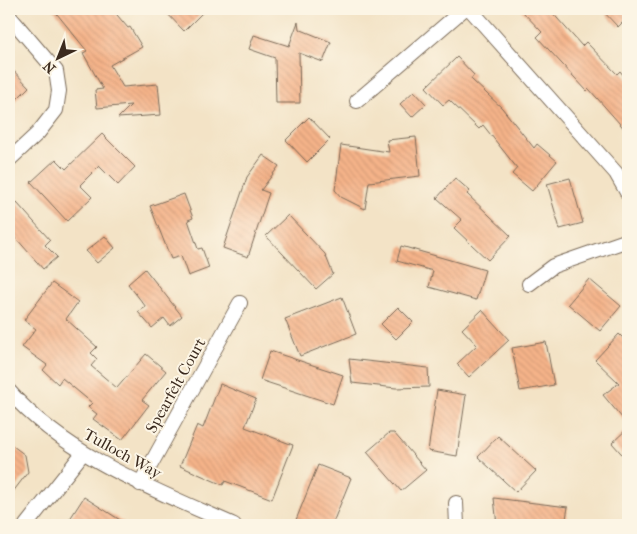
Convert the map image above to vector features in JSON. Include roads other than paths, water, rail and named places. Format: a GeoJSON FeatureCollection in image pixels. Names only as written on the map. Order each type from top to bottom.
{"type":"FeatureCollection","features":[{"type":"Feature","properties":{"kind":"street"},"geometry":{"type":"LineString","coordinates":[[357,101],[464,9]]}},
{"type":"Feature","properties":{"kind":"street"},"geometry":{"type":"LineString","coordinates":[[470,9],[616,173],[628,194]]}},
{"type":"Feature","properties":{"kind":"street"},"geometry":{"type":"LineString","coordinates":[[9,16],[56,71],[59,91],[56,110],[38,133],[9,160]]}},
{"type":"Feature","properties":{"kind":"street"},"geometry":{"type":"LineString","coordinates":[[529,284],[553,266],[628,240]]}},
{"type":"Feature","properties":{"kind":"street","name":"Spearfelt Court"},"geometry":{"type":"LineString","coordinates":[[140,484],[240,303]]}},
{"type":"Feature","properties":{"kind":"street","name":"Tulloch Way"},"geometry":{"type":"LineString","coordinates":[[9,391],[24,408],[83,453],[140,484],[234,525]]}},
{"type":"Feature","properties":{"kind":"street"},"geometry":{"type":"LineString","coordinates":[[26,525],[83,453]]}},
{"type":"Feature","properties":{"kind":"street"},"geometry":{"type":"LineString","coordinates":[[456,503],[457,525]]}}]}
